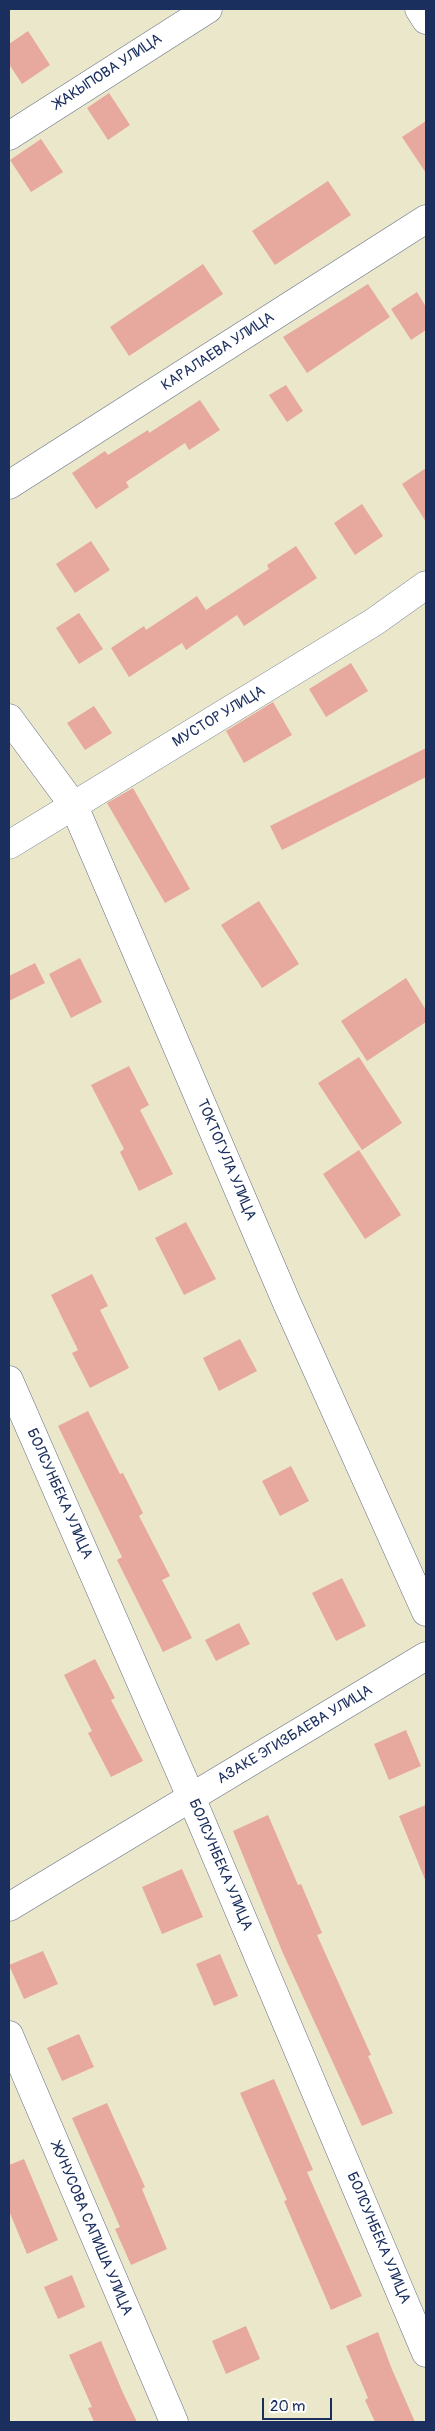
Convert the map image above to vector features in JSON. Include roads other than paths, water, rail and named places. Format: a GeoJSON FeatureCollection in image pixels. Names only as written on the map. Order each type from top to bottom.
{"type":"FeatureCollection","features":[{"type":"Feature","properties":{"kind":"street","name":"ЖАКЫПОВА УЛИЦА"},"geometry":{"type":"LineString","coordinates":[[9,136],[208,9]]}},
{"type":"Feature","properties":{"kind":"street"},"geometry":{"type":"LineString","coordinates":[[420,9],[426,20]]}},
{"type":"Feature","properties":{"kind":"street","name":"КАРАЛАЕВА УЛИЦА"},"geometry":{"type":"LineString","coordinates":[[9,485],[426,219]]}},
{"type":"Feature","properties":{"kind":"street","name":"МУСТОР УЛИЦА"},"geometry":{"type":"LineString","coordinates":[[9,845],[374,622],[426,585]]}},
{"type":"Feature","properties":{"kind":"street","name":"ТОКТОГУЛА УЛИЦА"},"geometry":{"type":"LineString","coordinates":[[9,718],[74,806],[286,1301],[426,1612]]}},
{"type":"Feature","properties":{"kind":"street","name":"БОЛСУНБЕКА УЛИЦА"},"geometry":{"type":"LineString","coordinates":[[9,1380],[191,1797],[426,2353]]}},
{"type":"Feature","properties":{"kind":"street","name":"АЗАКЕ ЭГИЗБАЕВА УЛИЦА"},"geometry":{"type":"LineString","coordinates":[[9,1907],[426,1656]]}},
{"type":"Feature","properties":{"kind":"street","name":"ЖУНУСОВА САПИША УЛИЦА"},"geometry":{"type":"LineString","coordinates":[[9,2035],[174,2422]]}}]}
